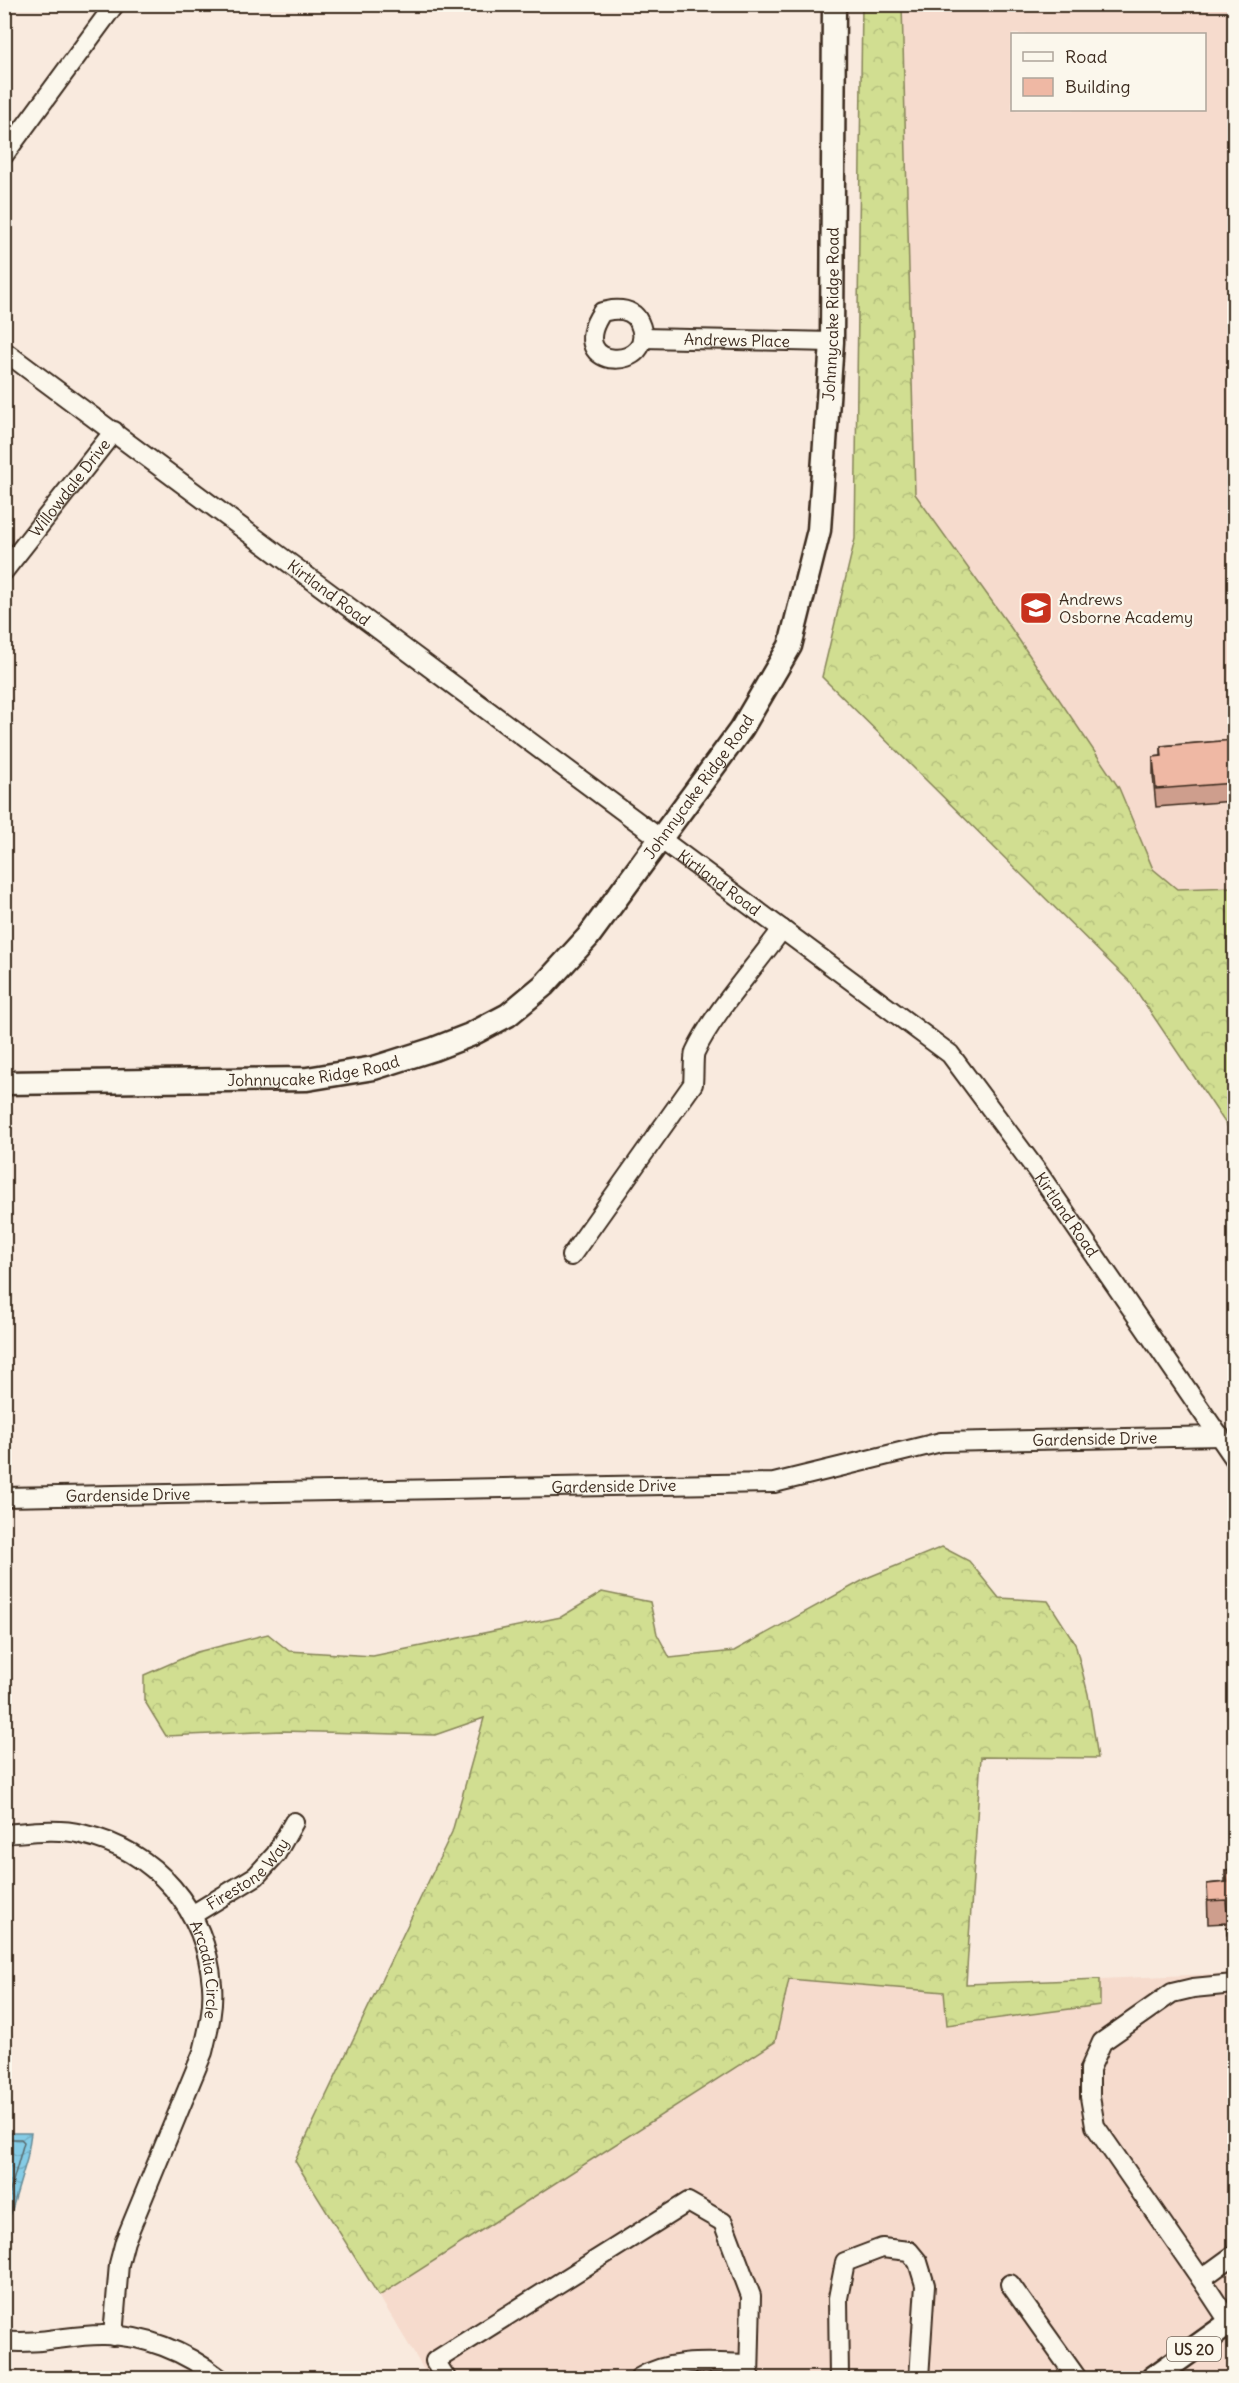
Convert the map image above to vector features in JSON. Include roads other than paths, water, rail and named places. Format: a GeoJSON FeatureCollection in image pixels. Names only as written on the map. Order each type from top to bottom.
{"type":"FeatureCollection","features":[{"type":"Feature","properties":{"kind":"main road","name":"Johnnycake Ridge Road"},"geometry":{"type":"LineString","coordinates":[[4,1083],[307,1079],[374,1068],[434,1050],[470,1035],[507,1015],[544,985],[588,938],[742,728],[790,646],[819,530],[832,342],[834,4]]}},
{"type":"Feature","properties":{"kind":"main road","name":"US 20"},"geometry":{"type":"LineString","coordinates":[[1153,2379],[1232,2322]]}},
{"type":"Feature","properties":{"kind":"street"},"geometry":{"type":"LineString","coordinates":[[4,155],[115,4]]}},
{"type":"Feature","properties":{"kind":"street","name":"Andrews Place"},"geometry":{"type":"LineString","coordinates":[[643,338],[832,342]]}},
{"type":"Feature","properties":{"kind":"street","name":"Kirtland Road"},"geometry":{"type":"LineString","coordinates":[[4,351],[950,1054],[1037,1171],[1234,1458]]}},
{"type":"Feature","properties":{"kind":"street","name":"Willowdale Drive"},"geometry":{"type":"LineString","coordinates":[[4,571],[114,431]]}},
{"type":"Feature","properties":{"kind":"street"},"geometry":{"type":"LineString","coordinates":[[571,1256],[693,1084],[694,1055],[716,1017],[782,929]]}},
{"type":"Feature","properties":{"kind":"street","name":"Gardenside Drive"},"geometry":{"type":"LineString","coordinates":[[4,1497],[774,1483],[941,1442],[1220,1436]]}},
{"type":"Feature","properties":{"kind":"street","name":"Firestone Way"},"geometry":{"type":"LineString","coordinates":[[192,1915],[256,1876],[276,1854],[294,1822]]}},
{"type":"Feature","properties":{"kind":"street","name":"Arcadia Circle"},"geometry":{"type":"LineString","coordinates":[[4,1834],[60,1831],[81,1833],[125,1850],[150,1866],[175,1889],[197,1924],[207,1952],[213,1987],[211,2021],[203,2052],[125,2241],[119,2264],[113,2336]]}},
{"type":"Feature","properties":{"kind":"street"},"geometry":{"type":"LineString","coordinates":[[1232,2322],[1095,2126],[1090,2097],[1090,2069],[1102,2042],[1172,1993],[1192,1988],[1234,1984]]}},
{"type":"Feature","properties":{"kind":"street"},"geometry":{"type":"LineString","coordinates":[[446,2379],[435,2361],[688,2202],[723,2222],[751,2296],[749,2371],[653,2369],[639,2379]]}},
{"type":"Feature","properties":{"kind":"street"},"geometry":{"type":"LineString","coordinates":[[838,2379],[838,2298],[845,2262],[882,2248],[909,2251],[918,2262],[925,2285],[919,2379]]}},
{"type":"Feature","properties":{"kind":"street"},"geometry":{"type":"LineString","coordinates":[[1201,2279],[1234,2255]]}},
{"type":"Feature","properties":{"kind":"street"},"geometry":{"type":"LineString","coordinates":[[1010,2283],[1077,2379]]}},
{"type":"Feature","properties":{"kind":"street"},"geometry":{"type":"LineString","coordinates":[[4,2341],[43,2342],[100,2335],[150,2341],[191,2358],[219,2379]]}},
{"type":"Feature","properties":{"kind":"water"},"geometry":{"type":"Polygon","coordinates":[[[5,2133],[31,2133],[27,2159],[5,2233],[5,2133]]]}},
{"type":"Feature","properties":{"kind":"place","name":"Andrews Osborne Academy"},"geometry":{"type":"Point","coordinates":[1036,608]}}]}
